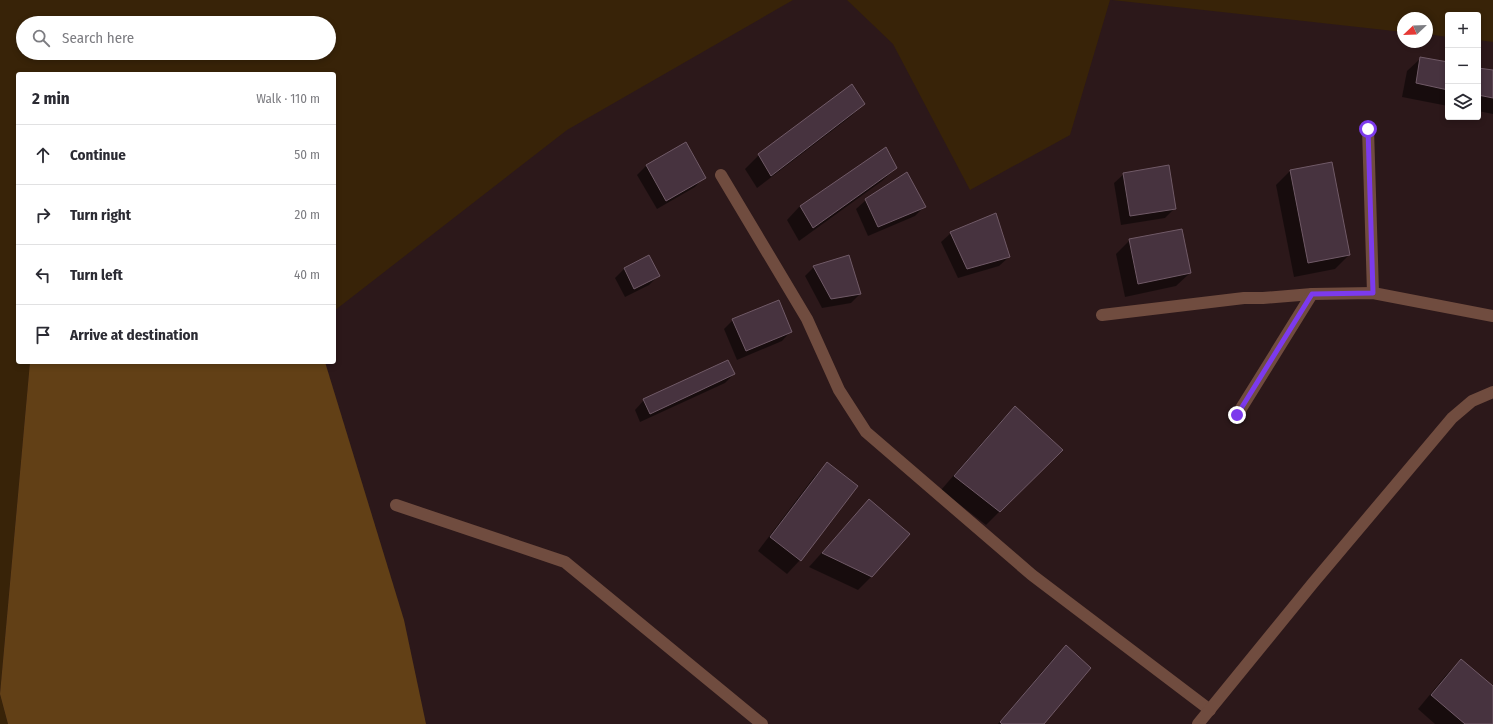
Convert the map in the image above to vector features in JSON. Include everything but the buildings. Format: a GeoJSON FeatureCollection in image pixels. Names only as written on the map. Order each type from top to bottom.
{"type":"FeatureCollection","features":[{"type":"Feature","properties":{"kind":"street"},"geometry":{"type":"LineString","coordinates":[[1368,129],[1373,293]]}},
{"type":"Feature","properties":{"kind":"street"},"geometry":{"type":"LineString","coordinates":[[722,175],[807,319],[839,390],[866,432],[1032,575],[1210,710]]}},
{"type":"Feature","properties":{"kind":"street"},"geometry":{"type":"LineString","coordinates":[[1102,315],[1244,298],[1312,294],[1373,293],[1493,316]]}},
{"type":"Feature","properties":{"kind":"street"},"geometry":{"type":"LineString","coordinates":[[1237,415],[1312,294]]}},
{"type":"Feature","properties":{"kind":"street"},"geometry":{"type":"LineString","coordinates":[[1198,724],[1313,583],[1452,418],[1472,401],[1493,392]]}},
{"type":"Feature","properties":{"kind":"street"},"geometry":{"type":"LineString","coordinates":[[396,505],[565,562],[762,724]]}},
{"type":"Feature","properties":{"kind":"shaded area"},"geometry":{"type":"Polygon","coordinates":[[[0,0],[793,0],[567,130],[336,309],[336,72],[16,72],[16,364],[30,364],[0,694],[0,0]]]}},
{"type":"Feature","properties":{"kind":"shaded area"},"geometry":{"type":"Polygon","coordinates":[[[847,0],[1110,0],[1070,135],[970,190],[893,44],[847,0]]]}},
{"type":"Feature","properties":{"kind":"shaded area"},"geometry":{"type":"Polygon","coordinates":[[[1112,0],[1493,0],[1493,42],[1481,40],[1481,12],[1445,12],[1445,37],[1433,35],[1433,12],[1397,12],[1397,31],[1112,0]]]}},
{"type":"Feature","properties":{"kind":"shaded area"},"geometry":{"type":"Polygon","coordinates":[[[30,364],[326,364],[404,620],[426,724],[8,724],[0,694],[30,364]]]}},
{"type":"Feature","properties":{"kind":"shaded area"},"geometry":{"type":"Polygon","coordinates":[[[0,694],[8,724],[0,724],[0,694]]]}},
{"type":"Feature","properties":{"kind":"route"},"geometry":{"type":"LineString","coordinates":[[1237,415],[1312,294],[1373,293],[1368,129]]}}]}
